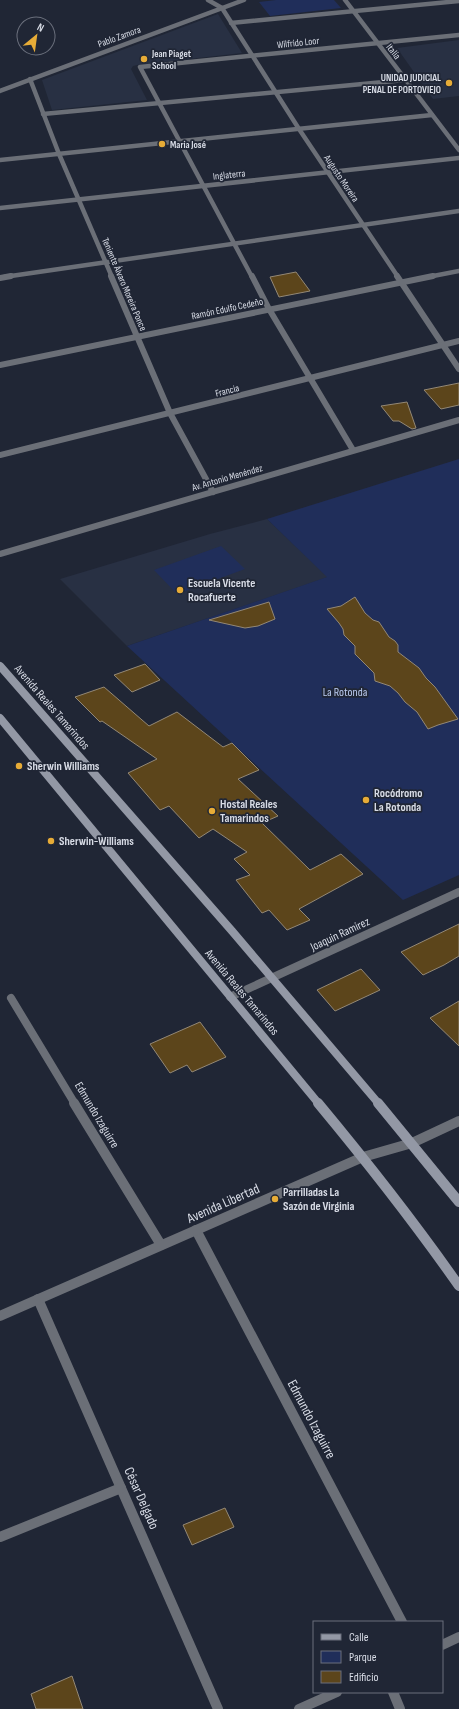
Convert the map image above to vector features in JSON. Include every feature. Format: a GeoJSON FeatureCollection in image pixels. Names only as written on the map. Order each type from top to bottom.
{"type":"FeatureCollection","features":[{"type":"Feature","properties":{"kind":"main road","name":"Avenida Reales Tamarindos"},"geometry":{"type":"LineString","coordinates":[[0,666],[272,978],[412,1143],[459,1202]]}},
{"type":"Feature","properties":{"kind":"main road","name":"Avenida Reales Tamarindos"},"geometry":{"type":"LineString","coordinates":[[0,718],[363,1157],[426,1239],[459,1286]]}},
{"type":"Feature","properties":{"kind":"street","name":"Augusto Moreira"},"geometry":{"type":"LineString","coordinates":[[208,0],[222,8],[298,129],[459,369]]}},
{"type":"Feature","properties":{"kind":"street","name":"Pablo Zamora"},"geometry":{"type":"LineString","coordinates":[[0,91],[244,0]]}},
{"type":"Feature","properties":{"kind":"street","name":"Italia"},"geometry":{"type":"LineString","coordinates":[[345,0],[459,150]]}},
{"type":"Feature","properties":{"kind":"street"},"geometry":{"type":"LineString","coordinates":[[231,23],[459,1]]}},
{"type":"Feature","properties":{"kind":"street","name":"Wilfrido Loor"},"geometry":{"type":"LineString","coordinates":[[159,103],[140,67],[459,35]]}},
{"type":"Feature","properties":{"kind":"street","name":"Teniente Álvaro Moreira Ponce"},"geometry":{"type":"LineString","coordinates":[[30,79],[59,154],[170,413],[213,492]]}},
{"type":"Feature","properties":{"kind":"street"},"geometry":{"type":"LineString","coordinates":[[44,114],[274,91],[405,80]]}},
{"type":"Feature","properties":{"kind":"street"},"geometry":{"type":"LineString","coordinates":[[159,103],[269,309],[353,450]]}},
{"type":"Feature","properties":{"kind":"street"},"geometry":{"type":"LineString","coordinates":[[0,160],[432,115]]}},
{"type":"Feature","properties":{"kind":"street","name":"Inglaterra"},"geometry":{"type":"LineString","coordinates":[[0,208],[459,158]]}},
{"type":"Feature","properties":{"kind":"street"},"geometry":{"type":"LineString","coordinates":[[0,278],[459,211]]}},
{"type":"Feature","properties":{"kind":"street","name":"Ramón Edulfo Cedeño"},"geometry":{"type":"LineString","coordinates":[[0,365],[459,271]]}},
{"type":"Feature","properties":{"kind":"street","name":"Francia"},"geometry":{"type":"LineString","coordinates":[[0,455],[459,342]]}},
{"type":"Feature","properties":{"kind":"street","name":"Av. Antonio Menéndez"},"geometry":{"type":"LineString","coordinates":[[0,554],[459,420]]}},
{"type":"Feature","properties":{"kind":"street","name":"Joaquin Ramirez"},"geometry":{"type":"LineString","coordinates":[[230,997],[459,892]]}},
{"type":"Feature","properties":{"kind":"street","name":"Edmundo Izaguirre"},"geometry":{"type":"LineString","coordinates":[[11,998],[162,1245]]}},
{"type":"Feature","properties":{"kind":"street","name":"Avenida Libertad"},"geometry":{"type":"LineString","coordinates":[[0,1316],[363,1157],[412,1143],[459,1121]]}},
{"type":"Feature","properties":{"kind":"street","name":"Edmundo Izaguirre"},"geometry":{"type":"LineString","coordinates":[[196,1230],[401,1621]]}},
{"type":"Feature","properties":{"kind":"street","name":"César Delgado"},"geometry":{"type":"LineString","coordinates":[[38,1299],[218,1709]]}},
{"type":"Feature","properties":{"kind":"street"},"geometry":{"type":"LineString","coordinates":[[0,1537],[121,1488]]}},
{"type":"Feature","properties":{"kind":"street"},"geometry":{"type":"LineString","coordinates":[[443,1645],[459,1637]]}},
{"type":"Feature","properties":{"kind":"street"},"geometry":{"type":"LineString","coordinates":[[299,1709],[335,1693]]}},
{"type":"Feature","properties":{"kind":"street"},"geometry":{"type":"LineString","coordinates":[[393,1693],[400,1709]]}},
{"type":"Feature","properties":{"kind":"shaded area","name":"Jean Piaget School"},"geometry":{"type":"Polygon","coordinates":[[[218,14],[242,53],[133,66],[131,69],[147,100],[52,110],[42,80],[218,14]]]}},
{"type":"Feature","properties":{"kind":"shaded area"},"geometry":{"type":"Polygon","coordinates":[[[459,40],[459,96],[433,99],[397,48],[459,40]]]}},
{"type":"Feature","properties":{"kind":"shaded area","name":"Escuela Vicente Rocafuerte"},"geometry":{"type":"Polygon","coordinates":[[[267,519],[328,577],[127,646],[60,579],[210,534],[267,519]]]}},
{"type":"Feature","properties":{"kind":"green space"},"geometry":{"type":"Polygon","coordinates":[[[276,0],[334,0],[341,8],[270,16],[259,2],[276,0]]]}},
{"type":"Feature","properties":{"kind":"green space","name":"La Rotonda"},"geometry":{"type":"Polygon","coordinates":[[[459,459],[459,875],[403,900],[127,646],[327,577],[267,519],[459,459]]]}},
{"type":"Feature","properties":{"kind":"green space"},"geometry":{"type":"Polygon","coordinates":[[[221,546],[245,569],[177,594],[154,570],[221,546]]]}},
{"type":"Feature","properties":{"kind":"building"},"geometry":{"type":"Polygon","coordinates":[[[296,272],[310,291],[279,297],[270,277],[296,272]]]}},
{"type":"Feature","properties":{"kind":"building"},"geometry":{"type":"Polygon","coordinates":[[[459,383],[459,405],[441,409],[424,390],[459,383]]]}},
{"type":"Feature","properties":{"kind":"building"},"geometry":{"type":"Polygon","coordinates":[[[407,402],[416,428],[412,429],[399,421],[393,421],[381,406],[407,402]]]}},
{"type":"Feature","properties":{"kind":"building"},"geometry":{"type":"Polygon","coordinates":[[[355,597],[365,613],[373,620],[379,622],[389,637],[395,641],[398,645],[398,652],[419,668],[458,719],[428,729],[417,712],[405,702],[398,693],[390,686],[375,681],[374,673],[355,654],[355,646],[344,635],[343,629],[327,609],[341,606],[355,597]]]}},
{"type":"Feature","properties":{"kind":"building"},"geometry":{"type":"Polygon","coordinates":[[[269,602],[275,619],[258,626],[245,628],[209,620],[269,602]]]}},
{"type":"Feature","properties":{"kind":"building"},"geometry":{"type":"Polygon","coordinates":[[[145,664],[160,680],[132,692],[114,675],[145,664]]]}},
{"type":"Feature","properties":{"kind":"building"},"geometry":{"type":"Polygon","coordinates":[[[104,687],[149,726],[177,712],[223,747],[232,743],[259,770],[238,779],[278,816],[262,823],[310,870],[341,854],[363,874],[299,909],[310,920],[287,930],[269,910],[262,913],[236,880],[250,875],[234,859],[247,852],[213,829],[199,838],[169,806],[160,810],[128,773],[157,759],[102,721],[100,722],[75,697],[104,687]]]}},
{"type":"Feature","properties":{"kind":"building"},"geometry":{"type":"Polygon","coordinates":[[[459,924],[459,956],[444,965],[423,975],[401,952],[459,924]]]}},
{"type":"Feature","properties":{"kind":"building"},"geometry":{"type":"Polygon","coordinates":[[[361,969],[380,990],[335,1011],[317,990],[361,969]]]}},
{"type":"Feature","properties":{"kind":"building"},"geometry":{"type":"Polygon","coordinates":[[[459,1001],[459,1046],[430,1018],[459,1001]]]}},
{"type":"Feature","properties":{"kind":"building"},"geometry":{"type":"Polygon","coordinates":[[[200,1022],[226,1057],[192,1072],[187,1065],[170,1073],[150,1044],[200,1022]]]}},
{"type":"Feature","properties":{"kind":"building"},"geometry":{"type":"Polygon","coordinates":[[[225,1508],[234,1527],[192,1545],[183,1525],[225,1508]]]}},
{"type":"Feature","properties":{"kind":"building"},"geometry":{"type":"Polygon","coordinates":[[[72,1676],[83,1709],[36,1709],[31,1694],[72,1676]]]}},
{"type":"Feature","properties":{"kind":"place","name":"Jean Piaget School"},"geometry":{"type":"Point","coordinates":[144,59]}},
{"type":"Feature","properties":{"kind":"place","name":"UNIDAD JUDICIAL PENAL DE PORTOVIEJO"},"geometry":{"type":"Point","coordinates":[449,83]}},
{"type":"Feature","properties":{"kind":"place","name":"Maria José"},"geometry":{"type":"Point","coordinates":[162,144]}},
{"type":"Feature","properties":{"kind":"place","name":"Escuela Vicente Rocafuerte"},"geometry":{"type":"Point","coordinates":[180,590]}},
{"type":"Feature","properties":{"kind":"place","name":"Sherwin Williams"},"geometry":{"type":"Point","coordinates":[19,766]}},
{"type":"Feature","properties":{"kind":"place","name":"Rocódromo La Rotonda"},"geometry":{"type":"Point","coordinates":[366,800]}},
{"type":"Feature","properties":{"kind":"place","name":"Hostal Reales Tamarindos"},"geometry":{"type":"Point","coordinates":[212,811]}},
{"type":"Feature","properties":{"kind":"place","name":"Sherwin-Williams"},"geometry":{"type":"Point","coordinates":[51,841]}},
{"type":"Feature","properties":{"kind":"place","name":"Parrilladas La Sazón de Virginia"},"geometry":{"type":"Point","coordinates":[275,1199]}}]}
